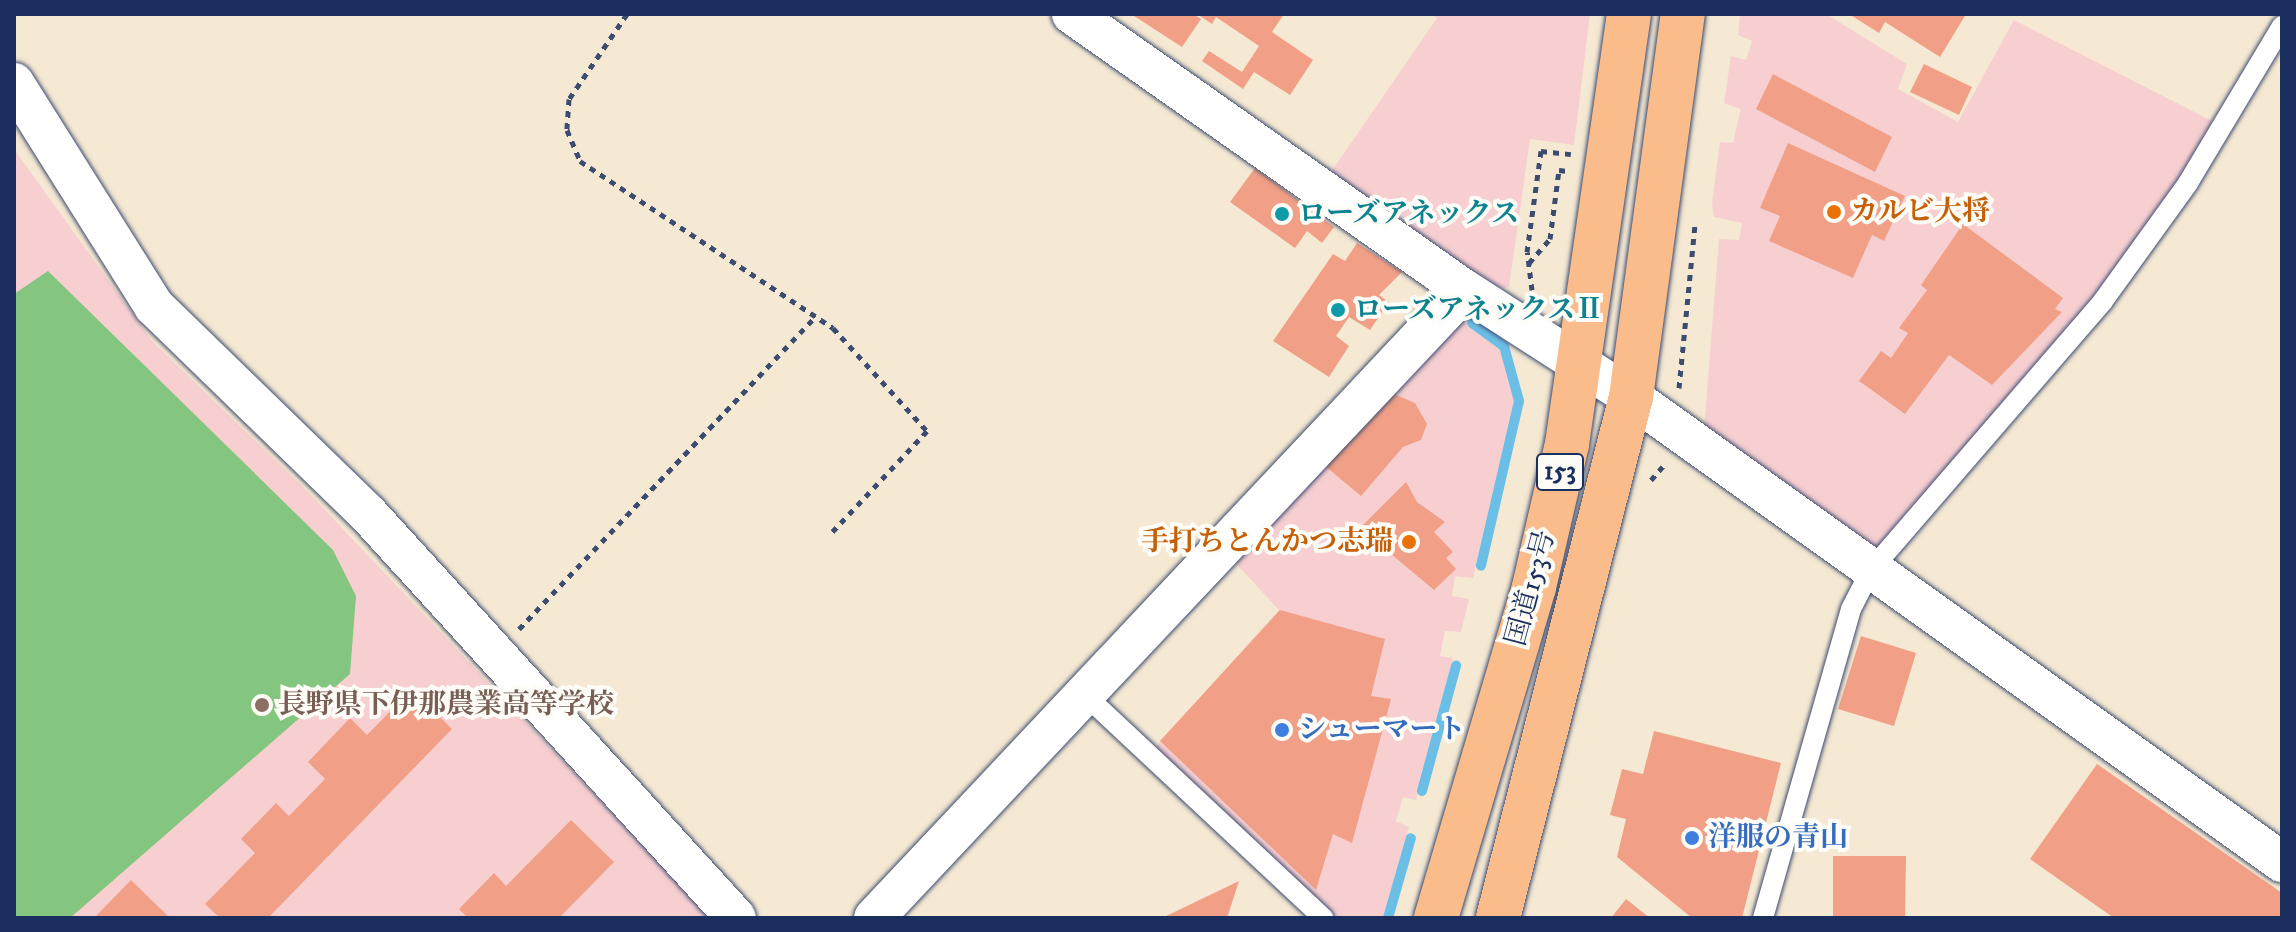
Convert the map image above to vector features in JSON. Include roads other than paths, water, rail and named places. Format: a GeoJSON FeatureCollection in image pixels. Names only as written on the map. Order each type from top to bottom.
{"type":"FeatureCollection","features":[{"type":"Feature","properties":{"kind":"highway","name":"国道153号"},"geometry":{"type":"LineString","coordinates":[[1436,918],[1534,587],[1581,364],[1629,14]]}},
{"type":"Feature","properties":{"kind":"highway","name":"国道153号"},"geometry":{"type":"LineString","coordinates":[[1498,918],[1631,397],[1683,14]]}},
{"type":"Feature","properties":{"kind":"street"},"geometry":{"type":"LineString","coordinates":[[1072,14],[1465,290],[1631,397],[2282,862]]}},
{"type":"Feature","properties":{"kind":"street"},"geometry":{"type":"LineString","coordinates":[[14,83],[154,306],[368,514],[736,918]]}},
{"type":"Feature","properties":{"kind":"street"},"geometry":{"type":"LineString","coordinates":[[874,918],[1465,290]]}},
{"type":"Feature","properties":{"kind":"lane"},"geometry":{"type":"LineString","coordinates":[[1763,918],[1851,609],[1871,570],[2103,301],[2188,183],[2282,26]]}},
{"type":"Feature","properties":{"kind":"lane"},"geometry":{"type":"LineString","coordinates":[[1084,694],[1323,918]]}},
{"type":"Feature","properties":{"kind":"waterway"},"geometry":{"type":"LineString","coordinates":[[1472,323],[1504,346],[1519,401],[1481,566]]}},
{"type":"Feature","properties":{"kind":"waterway"},"geometry":{"type":"LineString","coordinates":[[1422,791],[1456,666]]}},
{"type":"Feature","properties":{"kind":"waterway"},"geometry":{"type":"LineString","coordinates":[[1388,918],[1411,838]]}},
{"type":"Feature","properties":{"kind":"place","name":"カルビ大将"},"geometry":{"type":"Point","coordinates":[1834,212]}},
{"type":"Feature","properties":{"kind":"place","name":"ローズアネックス"},"geometry":{"type":"Point","coordinates":[1282,214]}},
{"type":"Feature","properties":{"kind":"place","name":"ローズアネックスⅡ"},"geometry":{"type":"Point","coordinates":[1338,310]}},
{"type":"Feature","properties":{"kind":"place","name":"手打ちとんかつ志瑞"},"geometry":{"type":"Point","coordinates":[1409,542]}},
{"type":"Feature","properties":{"kind":"place","name":"長野県下伊那農業高等学校"},"geometry":{"type":"Point","coordinates":[262,705]}},
{"type":"Feature","properties":{"kind":"place","name":"シューマート"},"geometry":{"type":"Point","coordinates":[1282,730]}},
{"type":"Feature","properties":{"kind":"place","name":"洋服の青山"},"geometry":{"type":"Point","coordinates":[1692,838]}}]}
